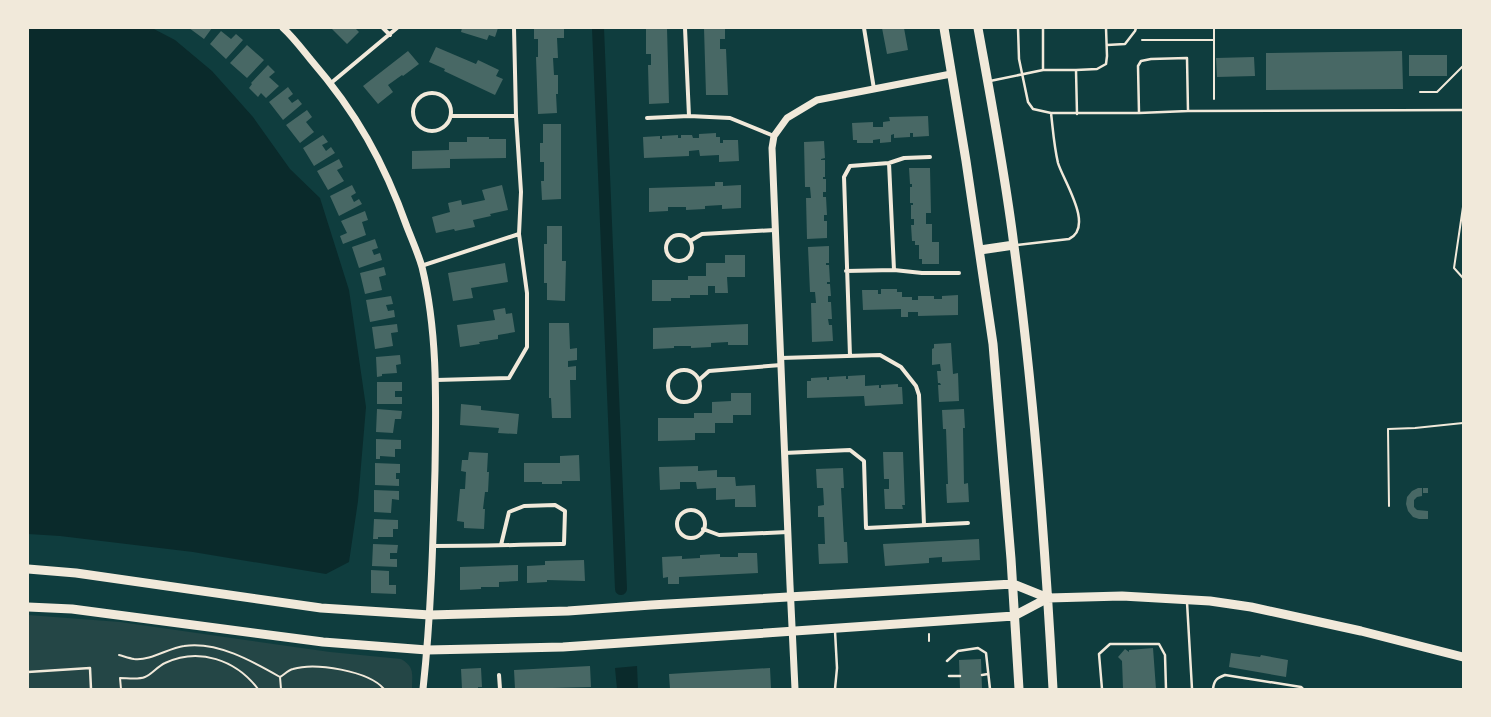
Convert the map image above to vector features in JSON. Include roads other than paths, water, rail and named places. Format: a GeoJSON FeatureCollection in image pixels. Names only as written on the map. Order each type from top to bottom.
{"type":"FeatureCollection","features":[{"type":"Feature","properties":{"kind":"main road"},"geometry":{"type":"LineString","coordinates":[[944,28],[994,344],[1013,584],[1019,689]]}},
{"type":"Feature","properties":{"kind":"main road"},"geometry":{"type":"LineString","coordinates":[[978,28],[1003,166],[1014,245],[1036,436],[1053,689]]}},
{"type":"Feature","properties":{"kind":"main road"},"geometry":{"type":"LineString","coordinates":[[980,250],[1014,245]]}},
{"type":"Feature","properties":{"kind":"main road"},"geometry":{"type":"LineString","coordinates":[[28,569],[76,573],[321,608],[430,615],[568,611],[1013,584],[1048,598],[1122,596],[1187,599],[1251,606],[1361,631],[1463,657]]}},
{"type":"Feature","properties":{"kind":"main road"},"geometry":{"type":"LineString","coordinates":[[28,607],[72,609],[323,642],[427,650],[563,647],[660,639],[792,632],[1014,616],[1048,598]]}},
{"type":"Feature","properties":{"kind":"street"},"geometry":{"type":"LineString","coordinates":[[283,28],[331,83],[356,119],[374,150],[394,192],[421,266],[431,317],[436,380],[433,546],[430,615],[424,689]]}},
{"type":"Feature","properties":{"kind":"street"},"geometry":{"type":"LineString","coordinates":[[383,28],[390,35]]}},
{"type":"Feature","properties":{"kind":"street"},"geometry":{"type":"LineString","coordinates":[[331,83],[397,28]]}},
{"type":"Feature","properties":{"kind":"street"},"geometry":{"type":"LineString","coordinates":[[436,380],[509,378],[527,347],[527,294],[519,234],[521,192],[516,116],[514,28]]}},
{"type":"Feature","properties":{"kind":"street"},"geometry":{"type":"LineString","coordinates":[[686,28],[689,116]]}},
{"type":"Feature","properties":{"kind":"street"},"geometry":{"type":"LineString","coordinates":[[864,28],[874,89]]}},
{"type":"Feature","properties":{"kind":"street"},"geometry":{"type":"LineString","coordinates":[[795,689],[775,230],[772,148],[774,136],[787,118],[817,100],[951,74]]}},
{"type":"Feature","properties":{"kind":"street"},"geometry":{"type":"LineString","coordinates":[[434,92],[448,100],[451,108],[451,116],[448,123],[442,129],[434,131],[426,130],[419,126],[414,120],[412,112],[414,104],[418,98],[425,93],[434,92]]}},
{"type":"Feature","properties":{"kind":"street"},"geometry":{"type":"LineString","coordinates":[[451,116],[516,116]]}},
{"type":"Feature","properties":{"kind":"street"},"geometry":{"type":"LineString","coordinates":[[647,118],[689,116],[730,118],[774,136]]}},
{"type":"Feature","properties":{"kind":"street"},"geometry":{"type":"LineString","coordinates":[[850,356],[844,177],[850,166],[889,163],[904,158],[930,157]]}},
{"type":"Feature","properties":{"kind":"street"},"geometry":{"type":"LineString","coordinates":[[889,163],[894,270]]}},
{"type":"Feature","properties":{"kind":"street"},"geometry":{"type":"LineString","coordinates":[[690,241],[702,234],[775,230]]}},
{"type":"Feature","properties":{"kind":"street"},"geometry":{"type":"LineString","coordinates":[[421,266],[519,234]]}},
{"type":"Feature","properties":{"kind":"street"},"geometry":{"type":"LineString","coordinates":[[674,235],[683,235],[690,241],[692,245],[691,253],[686,259],[677,261],[670,258],[665,250],[667,241],[674,235]]}},
{"type":"Feature","properties":{"kind":"street"},"geometry":{"type":"LineString","coordinates":[[846,271],[894,270],[922,273],[959,273]]}},
{"type":"Feature","properties":{"kind":"street"},"geometry":{"type":"LineString","coordinates":[[699,380],[692,372],[687,370],[677,371],[672,374],[667,383],[669,393],[677,401],[688,402],[697,396],[699,391],[699,380],[709,371],[781,361],[880,355],[901,367],[916,386],[919,395],[924,525]]}},
{"type":"Feature","properties":{"kind":"street"},"geometry":{"type":"LineString","coordinates":[[784,453],[850,450],[864,461],[866,528],[968,523]]}},
{"type":"Feature","properties":{"kind":"street"},"geometry":{"type":"LineString","coordinates":[[433,546],[501,545],[564,544],[565,511],[555,505],[524,506],[509,512],[501,545]]}},
{"type":"Feature","properties":{"kind":"street"},"geometry":{"type":"LineString","coordinates":[[687,510],[693,510],[703,517],[703,529],[700,534],[688,538],[682,535],[678,530],[678,518],[687,510]]}},
{"type":"Feature","properties":{"kind":"street"},"geometry":{"type":"LineString","coordinates":[[703,529],[719,535],[788,532]]}},
{"type":"Feature","properties":{"kind":"street"},"geometry":{"type":"LineString","coordinates":[[499,675],[500,689]]}},
{"type":"Feature","properties":{"kind":"lane"},"geometry":{"type":"LineString","coordinates":[[1018,28],[1018,59],[1028,102],[1034,109],[1051,113],[1463,110]]}},
{"type":"Feature","properties":{"kind":"lane"},"geometry":{"type":"LineString","coordinates":[[1042,28],[1043,70]]}},
{"type":"Feature","properties":{"kind":"lane"},"geometry":{"type":"LineString","coordinates":[[988,82],[1043,70],[1097,69],[1106,64],[1106,28]]}},
{"type":"Feature","properties":{"kind":"lane"},"geometry":{"type":"LineString","coordinates":[[1107,45],[1125,44],[1136,28]]}},
{"type":"Feature","properties":{"kind":"lane"},"geometry":{"type":"LineString","coordinates":[[1139,113],[1138,66],[1141,62],[1151,59],[1187,58],[1188,111]]}},
{"type":"Feature","properties":{"kind":"lane"},"geometry":{"type":"LineString","coordinates":[[1076,70],[1077,114]]}},
{"type":"Feature","properties":{"kind":"lane"},"geometry":{"type":"LineString","coordinates":[[1014,245],[1069,239],[1074,236],[1079,226],[1078,211],[1058,161],[1054,146],[1051,113]]}},
{"type":"Feature","properties":{"kind":"lane"},"geometry":{"type":"LineString","coordinates":[[1187,599],[1192,689]]}},
{"type":"Feature","properties":{"kind":"lane"},"geometry":{"type":"LineString","coordinates":[[835,628],[837,668],[835,689]]}},
{"type":"Feature","properties":{"kind":"lane"},"geometry":{"type":"LineString","coordinates":[[1102,689],[1099,654],[1110,644],[1159,644],[1165,655],[1166,689]]}},
{"type":"Feature","properties":{"kind":"lane"},"geometry":{"type":"LineString","coordinates":[[947,661],[958,652],[978,648],[986,652],[990,689]]}},
{"type":"Feature","properties":{"kind":"lane"},"geometry":{"type":"LineString","coordinates":[[28,672],[90,668],[91,689]]}},
{"type":"Feature","properties":{"kind":"lane"},"geometry":{"type":"LineString","coordinates":[[982,675],[988,674]]}},
{"type":"Feature","properties":{"kind":"lane"},"geometry":{"type":"LineString","coordinates":[[1213,689],[1214,682],[1217,678],[1225,675],[1301,687],[1303,689]]}},
{"type":"Feature","properties":{"kind":"lane"},"geometry":{"type":"LineString","coordinates":[[948,676],[960,676]]}},
{"type":"Feature","properties":{"kind":"waterway"},"geometry":{"type":"LineString","coordinates":[[598,28],[621,589]]}}]}
